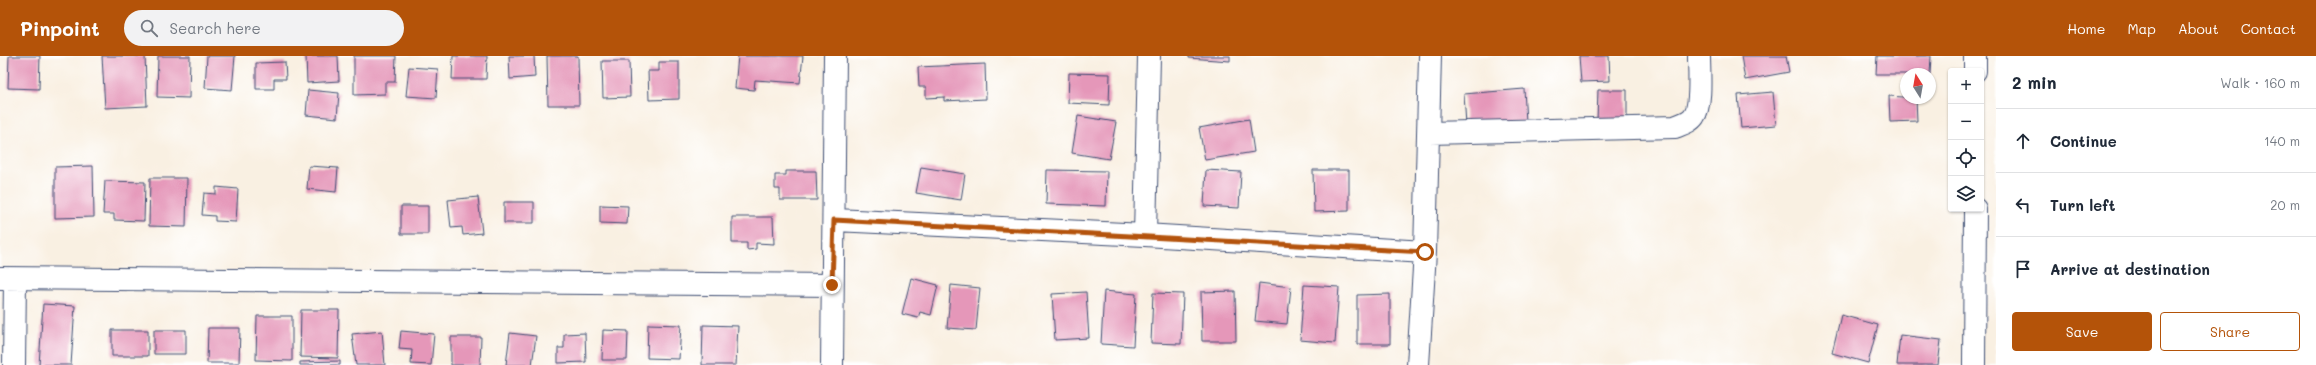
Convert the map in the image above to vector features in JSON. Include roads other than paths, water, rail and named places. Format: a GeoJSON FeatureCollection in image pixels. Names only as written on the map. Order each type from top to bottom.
{"type":"FeatureCollection","features":[{"type":"Feature","properties":{"kind":"street"},"geometry":{"type":"LineString","coordinates":[[832,365],[836,56]]}},
{"type":"Feature","properties":{"kind":"street"},"geometry":{"type":"LineString","coordinates":[[1145,235],[1149,56]]}},
{"type":"Feature","properties":{"kind":"street"},"geometry":{"type":"LineString","coordinates":[[1418,365],[1425,252],[1430,56]]}},
{"type":"Feature","properties":{"kind":"street"},"geometry":{"type":"LineString","coordinates":[[1429,134],[1675,127],[1694,116],[1698,105],[1699,56]]}},
{"type":"Feature","properties":{"kind":"street"},"geometry":{"type":"LineString","coordinates":[[1975,56],[1975,68]]}},
{"type":"Feature","properties":{"kind":"street"},"geometry":{"type":"LineString","coordinates":[[1974,365],[1975,212]]}},
{"type":"Feature","properties":{"kind":"street"},"geometry":{"type":"LineString","coordinates":[[834,220],[1145,235],[1425,252]]}},
{"type":"Feature","properties":{"kind":"street"},"geometry":{"type":"LineString","coordinates":[[14,365],[8,278],[832,285]]}}]}
